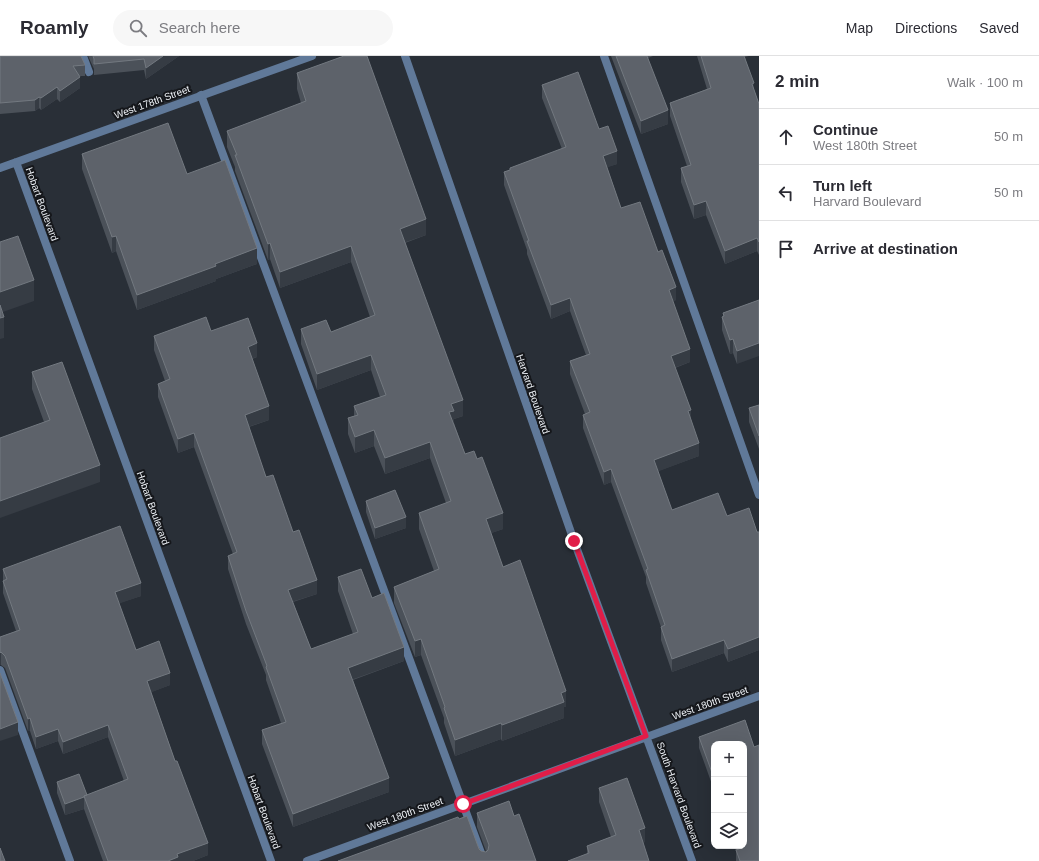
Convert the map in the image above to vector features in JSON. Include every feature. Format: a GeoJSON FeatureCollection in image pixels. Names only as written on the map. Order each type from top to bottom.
{"type":"FeatureCollection","features":[{"type":"Feature","properties":{"kind":"street"},"geometry":{"type":"LineString","coordinates":[[83,56],[89,72]]}},
{"type":"Feature","properties":{"kind":"street","name":"West 178th Street"},"geometry":{"type":"LineString","coordinates":[[0,168],[312,56]]}},
{"type":"Feature","properties":{"kind":"street","name":"Harvard Boulevard"},"geometry":{"type":"LineString","coordinates":[[405,56],[574,541],[646,736]]}},
{"type":"Feature","properties":{"kind":"street"},"geometry":{"type":"LineString","coordinates":[[604,56],[759,495]]}},
{"type":"Feature","properties":{"kind":"street"},"geometry":{"type":"LineString","coordinates":[[201,95],[484,861]]}},
{"type":"Feature","properties":{"kind":"street","name":"Hobart Boulevard"},"geometry":{"type":"LineString","coordinates":[[16,162],[271,861]]}},
{"type":"Feature","properties":{"kind":"street"},"geometry":{"type":"LineString","coordinates":[[0,670],[70,861]]}},
{"type":"Feature","properties":{"kind":"street","name":"West 180th Street"},"geometry":{"type":"LineString","coordinates":[[307,861],[759,696]]}},
{"type":"Feature","properties":{"kind":"street","name":"South Harvard Boulevard"},"geometry":{"type":"LineString","coordinates":[[646,736],[692,861]]}},
{"type":"Feature","properties":{"kind":"building"},"geometry":{"type":"Polygon","coordinates":[[[0,56],[81,56],[85,65],[73,66],[80,77],[60,91],[57,87],[41,98],[39,97],[35,100],[0,103],[0,56]]]}},
{"type":"Feature","properties":{"kind":"building"},"geometry":{"type":"Polygon","coordinates":[[[93,56],[163,56],[146,68],[144,59],[94,64],[93,56]]]}},
{"type":"Feature","properties":{"kind":"building"},"geometry":{"type":"Polygon","coordinates":[[[344,56],[367,56],[426,219],[400,229],[463,400],[451,404],[454,411],[449,412],[465,454],[474,451],[477,459],[482,457],[503,513],[486,519],[503,567],[520,560],[566,691],[561,693],[564,702],[502,725],[501,723],[455,740],[421,639],[415,641],[394,587],[439,569],[419,513],[451,501],[430,442],[385,458],[374,430],[355,437],[348,418],[358,415],[354,406],[386,395],[371,355],[317,374],[301,329],[326,320],[331,332],[375,315],[351,246],[280,272],[270,243],[268,244],[235,155],[237,155],[227,131],[306,101],[297,73],[344,56]]]}},
{"type":"Feature","properties":{"kind":"building"},"geometry":{"type":"Polygon","coordinates":[[[616,56],[647,56],[668,110],[641,121],[616,56]]]}},
{"type":"Feature","properties":{"kind":"building"},"geometry":{"type":"Polygon","coordinates":[[[701,56],[744,56],[754,83],[752,84],[759,104],[759,242],[757,238],[725,251],[706,201],[694,205],[681,168],[691,165],[670,103],[711,88],[701,56]]]}},
{"type":"Feature","properties":{"kind":"building"},"geometry":{"type":"Polygon","coordinates":[[[578,72],[599,129],[608,126],[617,151],[603,156],[621,208],[640,202],[658,252],[662,250],[676,287],[669,290],[690,349],[671,356],[691,410],[688,411],[699,443],[654,460],[672,510],[718,493],[727,516],[749,508],[757,532],[759,532],[759,637],[728,649],[724,640],[672,659],[661,627],[665,625],[646,570],[648,569],[611,469],[604,472],[583,415],[590,412],[570,361],[590,354],[570,298],[551,305],[527,241],[529,241],[504,172],[510,170],[510,168],[566,147],[542,85],[578,72]]]}},
{"type":"Feature","properties":{"kind":"building"},"geometry":{"type":"Polygon","coordinates":[[[168,123],[187,174],[225,160],[257,248],[215,264],[216,266],[137,295],[116,236],[112,237],[82,154],[168,123]]]}},
{"type":"Feature","properties":{"kind":"building"},"geometry":{"type":"Polygon","coordinates":[[[18,236],[34,280],[0,292],[0,242],[18,236]]]}},
{"type":"Feature","properties":{"kind":"building"},"geometry":{"type":"Polygon","coordinates":[[[759,300],[759,343],[737,351],[733,339],[730,340],[722,317],[724,316],[723,313],[759,300]]]}},
{"type":"Feature","properties":{"kind":"building"},"geometry":{"type":"Polygon","coordinates":[[[0,305],[4,317],[0,318],[0,305]]]}},
{"type":"Feature","properties":{"kind":"building"},"geometry":{"type":"Polygon","coordinates":[[[206,317],[211,331],[248,318],[257,343],[248,347],[269,406],[245,415],[266,477],[273,475],[293,532],[299,530],[317,580],[288,590],[311,649],[358,632],[338,577],[361,569],[372,598],[384,593],[404,647],[348,668],[389,778],[293,814],[262,730],[286,722],[228,556],[237,552],[194,433],[178,439],[158,384],[170,379],[154,336],[206,317]]]}},
{"type":"Feature","properties":{"kind":"building"},"geometry":{"type":"Polygon","coordinates":[[[62,362],[100,465],[0,501],[0,438],[50,420],[32,372],[62,362]]]}},
{"type":"Feature","properties":{"kind":"building"},"geometry":{"type":"Polygon","coordinates":[[[759,405],[759,436],[749,408],[759,405]]]}},
{"type":"Feature","properties":{"kind":"building"},"geometry":{"type":"Polygon","coordinates":[[[395,490],[406,517],[375,528],[366,501],[395,490]]]}},
{"type":"Feature","properties":{"kind":"building"},"geometry":{"type":"Polygon","coordinates":[[[120,526],[141,583],[115,592],[136,650],[159,641],[170,673],[147,681],[175,761],[177,761],[208,843],[177,854],[178,857],[168,861],[108,861],[84,796],[128,779],[108,725],[63,742],[58,729],[36,737],[5,656],[1,652],[0,653],[0,637],[20,630],[3,581],[7,579],[3,569],[120,526]]]}},
{"type":"Feature","properties":{"kind":"building"},"geometry":{"type":"Polygon","coordinates":[[[0,673],[18,722],[0,729],[0,673]]]}},
{"type":"Feature","properties":{"kind":"building"},"geometry":{"type":"Polygon","coordinates":[[[745,720],[754,747],[759,745],[759,861],[740,861],[736,850],[747,849],[747,741],[711,741],[711,770],[699,737],[745,720]]]}},
{"type":"Feature","properties":{"kind":"building"},"geometry":{"type":"Polygon","coordinates":[[[79,774],[87,795],[65,804],[57,782],[79,774]]]}},
{"type":"Feature","properties":{"kind":"building"},"geometry":{"type":"Polygon","coordinates":[[[627,778],[645,828],[639,830],[649,861],[568,861],[589,853],[587,846],[616,835],[599,788],[627,778]]]}},
{"type":"Feature","properties":{"kind":"building"},"geometry":{"type":"Polygon","coordinates":[[[509,801],[514,816],[519,814],[536,861],[338,861],[458,817],[459,819],[467,816],[479,849],[486,852],[489,845],[477,813],[509,801]]]}},
{"type":"Feature","properties":{"kind":"building"},"geometry":{"type":"Polygon","coordinates":[[[0,848],[5,861],[0,861],[0,848]]]}},
{"type":"Feature","properties":{"kind":"route"},"geometry":{"type":"LineString","coordinates":[[463,804],[646,736],[574,541]]}}]}
